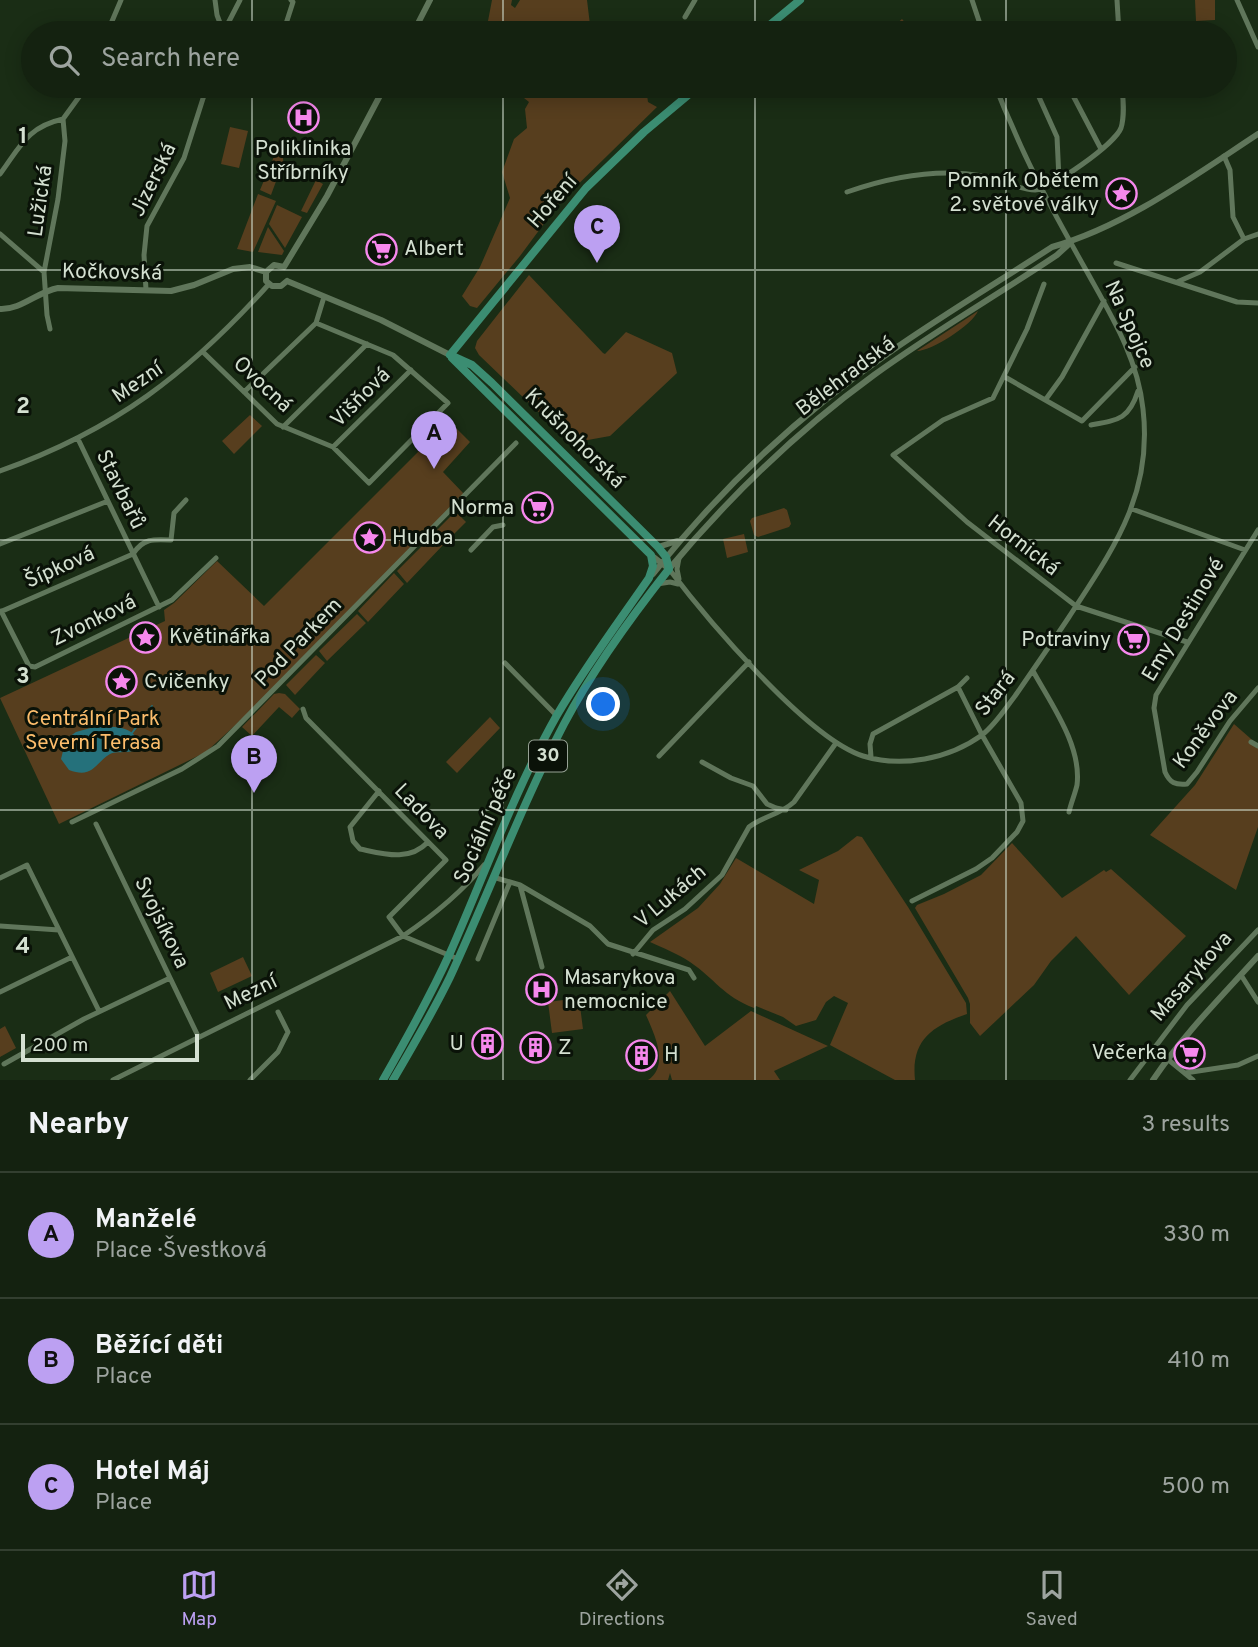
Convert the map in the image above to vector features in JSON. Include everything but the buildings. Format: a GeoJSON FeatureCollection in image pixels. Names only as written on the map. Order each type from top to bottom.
{"type":"FeatureCollection","features":[{"type":"Feature","properties":{"kind":"main road"},"geometry":{"type":"LineString","coordinates":[[775,21],[800,0]]}},
{"type":"Feature","properties":{"kind":"main road","name":"Hoření"},"geometry":{"type":"LineString","coordinates":[[450,355],[586,188],[644,132],[685,98]]}},
{"type":"Feature","properties":{"kind":"main road","name":"Krušnohorská"},"geometry":{"type":"LineString","coordinates":[[450,355],[472,365],[492,383],[659,547],[663,561]]}},
{"type":"Feature","properties":{"kind":"main road","name":"Krušnohorská"},"geometry":{"type":"LineString","coordinates":[[450,355],[651,555]]}},
{"type":"Feature","properties":{"kind":"main road"},"geometry":{"type":"LineString","coordinates":[[649,578],[653,566],[651,555]]}},
{"type":"Feature","properties":{"kind":"main road"},"geometry":{"type":"LineString","coordinates":[[663,561],[669,569]]}},
{"type":"Feature","properties":{"kind":"main road","name":"Sociální péče"},"geometry":{"type":"LineString","coordinates":[[383,1080],[453,958],[493,877],[528,795],[567,718],[612,647],[669,569]]}},
{"type":"Feature","properties":{"kind":"main road","name":"Sociální péče"},"geometry":{"type":"LineString","coordinates":[[394,1080],[433,1010],[491,858],[519,792],[557,716],[602,643],[649,578]]}},
{"type":"Feature","properties":{"kind":"street"},"geometry":{"type":"LineString","coordinates":[[112,21],[121,0]]}},
{"type":"Feature","properties":{"kind":"street"},"geometry":{"type":"LineString","coordinates":[[215,0],[220,21]]}},
{"type":"Feature","properties":{"kind":"street"},"geometry":{"type":"LineString","coordinates":[[229,21],[240,0]]}},
{"type":"Feature","properties":{"kind":"street"},"geometry":{"type":"LineString","coordinates":[[287,21],[293,2],[291,0]]}},
{"type":"Feature","properties":{"kind":"street"},"geometry":{"type":"LineString","coordinates":[[419,21],[430,0]]}},
{"type":"Feature","properties":{"kind":"street"},"geometry":{"type":"LineString","coordinates":[[685,18],[695,0]]}},
{"type":"Feature","properties":{"kind":"street"},"geometry":{"type":"LineString","coordinates":[[972,0],[979,21]]}},
{"type":"Feature","properties":{"kind":"street"},"geometry":{"type":"LineString","coordinates":[[1117,0],[1118,21]]}},
{"type":"Feature","properties":{"kind":"street"},"geometry":{"type":"LineString","coordinates":[[1237,0],[1258,47]]}},
{"type":"Feature","properties":{"kind":"street"},"geometry":{"type":"LineString","coordinates":[[0,174],[32,131],[62,119],[78,98]]}},
{"type":"Feature","properties":{"kind":"street","name":"Jizerská"},"geometry":{"type":"LineString","coordinates":[[146,290],[144,255],[147,226],[184,158],[203,98]]}},
{"type":"Feature","properties":{"kind":"street"},"geometry":{"type":"LineString","coordinates":[[284,267],[327,196],[379,98]]}},
{"type":"Feature","properties":{"kind":"street","name":"Na Spojce"},"geometry":{"type":"LineString","coordinates":[[1001,98],[1020,144],[1070,243],[1104,302],[1135,367],[1143,409],[1144,452],[1132,509]]}},
{"type":"Feature","properties":{"kind":"street"},"geometry":{"type":"LineString","coordinates":[[1039,98],[1056,137],[1059,179]]}},
{"type":"Feature","properties":{"kind":"street"},"geometry":{"type":"LineString","coordinates":[[1074,98],[1101,149]]}},
{"type":"Feature","properties":{"kind":"street"},"geometry":{"type":"LineString","coordinates":[[847,192],[875,182],[931,173],[981,176],[1032,190],[1042,188],[1059,179],[1114,139],[1121,128],[1122,98]]}},
{"type":"Feature","properties":{"kind":"street","name":"Lužická"},"geometry":{"type":"LineString","coordinates":[[50,329],[44,272],[51,244],[65,141],[62,119]]}},
{"type":"Feature","properties":{"kind":"street","name":"Bělehradská"},"geometry":{"type":"LineString","coordinates":[[669,569],[740,490],[821,416],[900,357],[1057,255],[1070,243],[1167,192],[1258,134]]}},
{"type":"Feature","properties":{"kind":"street"},"geometry":{"type":"LineString","coordinates":[[1224,156],[1230,170],[1233,217],[1244,239]]}},
{"type":"Feature","properties":{"kind":"street"},"geometry":{"type":"LineString","coordinates":[[1177,282],[1200,272],[1244,239],[1258,233]]}},
{"type":"Feature","properties":{"kind":"street"},"geometry":{"type":"LineString","coordinates":[[0,234],[44,272]]}},
{"type":"Feature","properties":{"kind":"street","name":"Bělehradská"},"geometry":{"type":"LineString","coordinates":[[663,561],[759,457],[843,386],[890,352],[1052,247],[1070,243]]}},
{"type":"Feature","properties":{"kind":"street"},"geometry":{"type":"LineString","coordinates":[[1116,263],[1237,302],[1258,303]]}},
{"type":"Feature","properties":{"kind":"street"},"geometry":{"type":"LineString","coordinates":[[274,265],[284,267],[287,272],[286,281],[278,287],[269,284],[265,278],[266,272],[274,265]]}},
{"type":"Feature","properties":{"kind":"street","name":"Kočkovská"},"geometry":{"type":"LineString","coordinates":[[0,309],[14,308],[45,290],[58,288],[175,291],[233,269],[250,267],[266,272]]}},
{"type":"Feature","properties":{"kind":"street","name":"Krušnohorská"},"geometry":{"type":"LineString","coordinates":[[286,281],[381,320],[450,355]]}},
{"type":"Feature","properties":{"kind":"street","name":"Mezní"},"geometry":{"type":"LineString","coordinates":[[0,471],[78,439],[142,401],[204,353],[269,284]]}},
{"type":"Feature","properties":{"kind":"street","name":"Hornická"},"geometry":{"type":"LineString","coordinates":[[1044,284],[1005,377],[993,398],[943,419],[893,455],[967,522],[1076,606],[1187,642]]}},
{"type":"Feature","properties":{"kind":"street"},"geometry":{"type":"LineString","coordinates":[[244,392],[316,323],[324,297]]}},
{"type":"Feature","properties":{"kind":"street"},"geometry":{"type":"LineString","coordinates":[[1046,400],[1104,302]]}},
{"type":"Feature","properties":{"kind":"street"},"geometry":{"type":"LineString","coordinates":[[316,323],[393,355],[411,370]]}},
{"type":"Feature","properties":{"kind":"street"},"geometry":{"type":"LineString","coordinates":[[283,427],[367,344]]}},
{"type":"Feature","properties":{"kind":"street","name":"Ovocná"},"geometry":{"type":"LineString","coordinates":[[204,353],[277,424],[333,447],[369,483],[448,403],[411,370]]}},
{"type":"Feature","properties":{"kind":"street"},"geometry":{"type":"LineString","coordinates":[[1005,377],[1082,421],[1135,367]]}},
{"type":"Feature","properties":{"kind":"street","name":"Višňová"},"geometry":{"type":"LineString","coordinates":[[333,447],[411,370]]}},
{"type":"Feature","properties":{"kind":"street"},"geometry":{"type":"LineString","coordinates":[[1091,425],[1110,422],[1126,414],[1133,407],[1139,388]]}},
{"type":"Feature","properties":{"kind":"street","name":"Stavbařů"},"geometry":{"type":"LineString","coordinates":[[78,439],[159,607]]}},
{"type":"Feature","properties":{"kind":"street","name":"Pod Parkem"},"geometry":{"type":"LineString","coordinates":[[72,822],[182,769],[218,746],[516,443]]}},
{"type":"Feature","properties":{"kind":"street","name":"Stavbařů"},"geometry":{"type":"LineString","coordinates":[[133,554],[139,545],[150,539],[171,540],[175,511],[186,500]]}},
{"type":"Feature","properties":{"kind":"street"},"geometry":{"type":"LineString","coordinates":[[0,544],[108,501]]}},
{"type":"Feature","properties":{"kind":"street"},"geometry":{"type":"LineString","coordinates":[[1132,509],[1245,550],[1258,530]]}},
{"type":"Feature","properties":{"kind":"street","name":"Stará"},"geometry":{"type":"LineString","coordinates":[[669,569],[749,662],[836,743],[871,757],[892,761],[921,760],[951,751],[982,735],[999,717],[1033,671],[1107,558],[1132,509]]}},
{"type":"Feature","properties":{"kind":"street"},"geometry":{"type":"LineString","coordinates":[[471,550],[494,527],[503,525]]}},
{"type":"Feature","properties":{"kind":"street","name":"Bělehradská"},"geometry":{"type":"LineString","coordinates":[[659,547],[682,539]]}},
{"type":"Feature","properties":{"kind":"street","name":"Emy Destinové"},"geometry":{"type":"LineString","coordinates":[[1177,785],[1169,781],[1165,772],[1154,708],[1156,695],[1245,550]]}},
{"type":"Feature","properties":{"kind":"street","name":"Šípková"},"geometry":{"type":"LineString","coordinates":[[1,612],[133,554]]}},
{"type":"Feature","properties":{"kind":"street","name":"Krušnohorská"},"geometry":{"type":"LineString","coordinates":[[651,555],[663,561]]}},
{"type":"Feature","properties":{"kind":"street"},"geometry":{"type":"LineString","coordinates":[[679,557],[677,571],[681,585]]}},
{"type":"Feature","properties":{"kind":"street","name":"Zvonková"},"geometry":{"type":"LineString","coordinates":[[1,612],[29,666],[35,667],[178,597],[216,558]]}},
{"type":"Feature","properties":{"kind":"street","name":"Sociální péče"},"geometry":{"type":"LineString","coordinates":[[649,578],[663,561]]}},
{"type":"Feature","properties":{"kind":"street"},"geometry":{"type":"LineString","coordinates":[[657,584],[670,582],[681,585]]}},
{"type":"Feature","properties":{"kind":"street"},"geometry":{"type":"LineString","coordinates":[[659,756],[749,662]]}},
{"type":"Feature","properties":{"kind":"street"},"geometry":{"type":"LineString","coordinates":[[505,663],[557,716]]}},
{"type":"Feature","properties":{"kind":"street"},"geometry":{"type":"LineString","coordinates":[[1033,671],[1067,735],[1072,750],[1077,782],[1069,812]]}},
{"type":"Feature","properties":{"kind":"street"},"geometry":{"type":"LineString","coordinates":[[871,757],[870,744],[873,734],[958,687],[967,678]]}},
{"type":"Feature","properties":{"kind":"street"},"geometry":{"type":"LineString","coordinates":[[912,901],[976,869],[992,858],[1017,832],[1023,821],[1021,803],[958,687]]}},
{"type":"Feature","properties":{"kind":"street","name":"Koněvova"},"geometry":{"type":"LineString","coordinates":[[1177,785],[1187,784],[1230,721],[1258,688]]}},
{"type":"Feature","properties":{"kind":"street","name":"Ladova"},"geometry":{"type":"LineString","coordinates":[[303,709],[306,718],[446,860],[388,917],[404,936]]}},
{"type":"Feature","properties":{"kind":"street"},"geometry":{"type":"LineString","coordinates":[[702,762],[731,778],[753,786],[767,804],[786,810],[836,743]]}},
{"type":"Feature","properties":{"kind":"street"},"geometry":{"type":"LineString","coordinates":[[1251,743],[1258,746]]}},
{"type":"Feature","properties":{"kind":"street"},"geometry":{"type":"LineString","coordinates":[[379,791],[350,827],[353,841],[360,849],[391,855],[408,855],[428,842]]}},
{"type":"Feature","properties":{"kind":"street","name":"V Lukách"},"geometry":{"type":"LineString","coordinates":[[632,954],[653,930],[685,909],[722,875],[749,827],[786,810]]}},
{"type":"Feature","properties":{"kind":"street","name":"Svojsíkova"},"geometry":{"type":"LineString","coordinates":[[96,824],[198,1036]]}},
{"type":"Feature","properties":{"kind":"street","name":"Mezní"},"geometry":{"type":"LineString","coordinates":[[113,1080],[404,936],[440,912],[491,858]]}},
{"type":"Feature","properties":{"kind":"street"},"geometry":{"type":"LineString","coordinates":[[0,878],[27,865],[99,1011]]}},
{"type":"Feature","properties":{"kind":"street"},"geometry":{"type":"LineString","coordinates":[[493,877],[520,885],[590,926],[607,944],[689,970],[694,978]]}},
{"type":"Feature","properties":{"kind":"street"},"geometry":{"type":"LineString","coordinates":[[478,959],[510,882]]}},
{"type":"Feature","properties":{"kind":"street"},"geometry":{"type":"LineString","coordinates":[[520,885],[529,911],[541,967]]}},
{"type":"Feature","properties":{"kind":"street"},"geometry":{"type":"LineString","coordinates":[[0,926],[59,930]]}},
{"type":"Feature","properties":{"kind":"street","name":"Masarykova"},"geometry":{"type":"LineString","coordinates":[[1130,1080],[1187,1004],[1258,930]]}},
{"type":"Feature","properties":{"kind":"street"},"geometry":{"type":"LineString","coordinates":[[404,936],[453,958]]}},
{"type":"Feature","properties":{"kind":"street","name":"Masarykova"},"geometry":{"type":"LineString","coordinates":[[1153,1080],[1167,1059],[1258,956]]}},
{"type":"Feature","properties":{"kind":"street"},"geometry":{"type":"LineString","coordinates":[[0,992],[72,957]]}},
{"type":"Feature","properties":{"kind":"street"},"geometry":{"type":"LineString","coordinates":[[1241,975],[1258,1002]]}},
{"type":"Feature","properties":{"kind":"street"},"geometry":{"type":"LineString","coordinates":[[4,1064],[99,1011],[170,978]]}},
{"type":"Feature","properties":{"kind":"street"},"geometry":{"type":"LineString","coordinates":[[250,1080],[278,1052],[288,1032],[278,1012]]}},
{"type":"Feature","properties":{"kind":"street","name":"Masarykova"},"geometry":{"type":"LineString","coordinates":[[1154,1048],[1167,1059]]}},
{"type":"Feature","properties":{"kind":"street"},"geometry":{"type":"LineString","coordinates":[[1185,1073],[1238,1065],[1258,1056]]}},
{"type":"Feature","properties":{"kind":"street"},"geometry":{"type":"LineString","coordinates":[[1167,1059],[1193,1080]]}},
{"type":"Feature","properties":{"kind":"green space"},"geometry":{"type":"Polygon","coordinates":[[[492,0],[512,0],[511,5],[515,8],[520,0],[587,0],[590,21],[488,21],[492,0]]]}},
{"type":"Feature","properties":{"kind":"green space"},"geometry":{"type":"Polygon","coordinates":[[[1195,0],[1215,0],[1215,20],[1196,21],[1195,0]]]}},
{"type":"Feature","properties":{"kind":"green space"},"geometry":{"type":"Polygon","coordinates":[[[524,98],[647,98],[648,102],[657,107],[560,202],[477,308],[470,306],[462,296],[480,267],[510,198],[502,172],[514,139],[527,128],[525,109],[529,102],[524,98]]]}},
{"type":"Feature","properties":{"kind":"green space"},"geometry":{"type":"Polygon","coordinates":[[[230,127],[248,131],[239,168],[221,164],[230,127]]]}},
{"type":"Feature","properties":{"kind":"green space"},"geometry":{"type":"Polygon","coordinates":[[[275,154],[283,158],[284,170],[278,176],[271,195],[260,190],[275,154]]]}},
{"type":"Feature","properties":{"kind":"green space"},"geometry":{"type":"Polygon","coordinates":[[[316,180],[323,184],[307,213],[301,211],[316,180]]]}},
{"type":"Feature","properties":{"kind":"green space"},"geometry":{"type":"Polygon","coordinates":[[[258,194],[276,201],[253,252],[237,249],[258,194]]]}},
{"type":"Feature","properties":{"kind":"green space"},"geometry":{"type":"Polygon","coordinates":[[[277,205],[302,217],[285,248],[269,224],[277,205]]]}},
{"type":"Feature","properties":{"kind":"green space"},"geometry":{"type":"Polygon","coordinates":[[[268,227],[284,251],[282,255],[258,252],[268,227]]]}},
{"type":"Feature","properties":{"kind":"green space"},"geometry":{"type":"Polygon","coordinates":[[[529,275],[603,353],[626,332],[672,353],[677,373],[610,436],[571,443],[479,355],[475,348],[477,341],[529,275]]]}},
{"type":"Feature","properties":{"kind":"green space"},"geometry":{"type":"Polygon","coordinates":[[[978,311],[951,336],[932,347],[917,351],[978,311]]]}},
{"type":"Feature","properties":{"kind":"green space"},"geometry":{"type":"Polygon","coordinates":[[[250,415],[262,426],[234,454],[222,441],[250,415]]]}},
{"type":"Feature","properties":{"kind":"green space","name":"Centrální Park Severní Terasa"},"geometry":{"type":"Polygon","coordinates":[[[448,420],[470,442],[443,472],[464,494],[242,719],[206,752],[59,824],[0,698],[165,621],[164,610],[217,561],[264,606],[448,420]]]}},
{"type":"Feature","properties":{"kind":"green space"},"geometry":{"type":"Polygon","coordinates":[[[784,508],[791,524],[789,527],[758,537],[754,535],[750,521],[752,518],[784,508]]]}},
{"type":"Feature","properties":{"kind":"green space"},"geometry":{"type":"Polygon","coordinates":[[[453,514],[458,514],[466,522],[446,542],[436,531],[453,514]]]}},
{"type":"Feature","properties":{"kind":"green space"},"geometry":{"type":"Polygon","coordinates":[[[434,534],[444,544],[407,583],[397,571],[434,534]]]}},
{"type":"Feature","properties":{"kind":"green space"},"geometry":{"type":"Polygon","coordinates":[[[744,534],[748,552],[727,558],[723,539],[744,534]]]}},
{"type":"Feature","properties":{"kind":"green space"},"geometry":{"type":"Polygon","coordinates":[[[394,573],[404,584],[368,622],[358,611],[394,573]]]}},
{"type":"Feature","properties":{"kind":"green space"},"geometry":{"type":"Polygon","coordinates":[[[357,614],[366,623],[327,661],[319,651],[357,614]]]}},
{"type":"Feature","properties":{"kind":"green space"},"geometry":{"type":"Polygon","coordinates":[[[316,655],[325,663],[295,695],[286,685],[316,655]]]}},
{"type":"Feature","properties":{"kind":"green space"},"geometry":{"type":"Polygon","coordinates":[[[274,694],[285,694],[300,709],[292,718],[279,707],[252,736],[242,727],[274,694]]]}},
{"type":"Feature","properties":{"kind":"green space"},"geometry":{"type":"Polygon","coordinates":[[[490,717],[500,728],[457,773],[446,762],[490,717]]]}},
{"type":"Feature","properties":{"kind":"green space"},"geometry":{"type":"Polygon","coordinates":[[[1234,724],[1258,745],[1258,827],[1236,890],[1150,835],[1195,785],[1234,724]]]}},
{"type":"Feature","properties":{"kind":"green space"},"geometry":{"type":"Polygon","coordinates":[[[857,836],[862,837],[908,907],[966,1003],[967,1014],[934,1030],[920,1045],[915,1080],[895,1080],[830,1045],[848,1003],[834,996],[826,1002],[816,1020],[796,1026],[783,1017],[734,998],[690,962],[650,942],[698,908],[720,884],[736,858],[814,904],[819,880],[799,870],[838,851],[857,836]]]}},
{"type":"Feature","properties":{"kind":"green space"},"geometry":{"type":"Polygon","coordinates":[[[1012,843],[1062,898],[1104,870],[1106,872],[1111,869],[1186,936],[1129,995],[1076,936],[1051,961],[1034,985],[980,1036],[970,1023],[968,998],[915,908],[981,875],[1012,843]]]}},
{"type":"Feature","properties":{"kind":"green space"},"geometry":{"type":"Polygon","coordinates":[[[243,957],[252,976],[218,992],[210,973],[243,957]]]}},
{"type":"Feature","properties":{"kind":"green space"},"geometry":{"type":"Polygon","coordinates":[[[670,991],[705,1046],[751,1011],[828,1046],[774,1071],[780,1080],[672,1080],[670,1073],[668,1080],[648,1080],[655,1074],[659,1058],[656,1040],[646,1015],[670,991]]]}},
{"type":"Feature","properties":{"kind":"green space"},"geometry":{"type":"Polygon","coordinates":[[[579,998],[583,1029],[552,1033],[548,1002],[579,998]]]}},
{"type":"Feature","properties":{"kind":"green space"},"geometry":{"type":"Polygon","coordinates":[[[5,1026],[16,1048],[0,1057],[0,1029],[5,1026]]]}},
{"type":"Feature","properties":{"kind":"water"},"geometry":{"type":"Polygon","coordinates":[[[94,727],[125,729],[138,741],[133,751],[110,754],[89,771],[83,773],[69,770],[61,759],[66,739],[76,732],[94,727]]]}},
{"type":"Feature","properties":{"kind":"waterway"},"geometry":{"type":"LineString","coordinates":[[132,733],[152,706]]}},
{"type":"Feature","properties":{"kind":"place","name":"Poliklinika Stříbrníky"},"geometry":{"type":"Point","coordinates":[303,117]}},
{"type":"Feature","properties":{"kind":"place","name":"Pomník Obětem 2. světové války"},"geometry":{"type":"Point","coordinates":[1122,193]}},
{"type":"Feature","properties":{"kind":"place","name":"Albert"},"geometry":{"type":"Point","coordinates":[381,249]}},
{"type":"Feature","properties":{"kind":"place","name":"Hotel Máj"},"geometry":{"type":"Point","coordinates":[597,263]}},
{"type":"Feature","properties":{"kind":"place","name":"Manželé"},"geometry":{"type":"Point","coordinates":[434,469]}},
{"type":"Feature","properties":{"kind":"place","name":"Norma"},"geometry":{"type":"Point","coordinates":[537,508]}},
{"type":"Feature","properties":{"kind":"place","name":"Hudba"},"geometry":{"type":"Point","coordinates":[369,538]}},
{"type":"Feature","properties":{"kind":"place","name":"Květinářka"},"geometry":{"type":"Point","coordinates":[146,637]}},
{"type":"Feature","properties":{"kind":"place","name":"Potraviny"},"geometry":{"type":"Point","coordinates":[1134,640]}},
{"type":"Feature","properties":{"kind":"place","name":"Cvičenky"},"geometry":{"type":"Point","coordinates":[121,682]}},
{"type":"Feature","properties":{"kind":"place","name":"Běžící děti"},"geometry":{"type":"Point","coordinates":[254,793]}},
{"type":"Feature","properties":{"kind":"place","name":"Masarykova nemocnice"},"geometry":{"type":"Point","coordinates":[541,990]}},
{"type":"Feature","properties":{"kind":"place","name":"U"},"geometry":{"type":"Point","coordinates":[487,1044]}},
{"type":"Feature","properties":{"kind":"place","name":"Z"},"geometry":{"type":"Point","coordinates":[535,1048]}},
{"type":"Feature","properties":{"kind":"place","name":"Večerka"},"geometry":{"type":"Point","coordinates":[1190,1053]}},
{"type":"Feature","properties":{"kind":"place","name":"H"},"geometry":{"type":"Point","coordinates":[641,1055]}}]}
